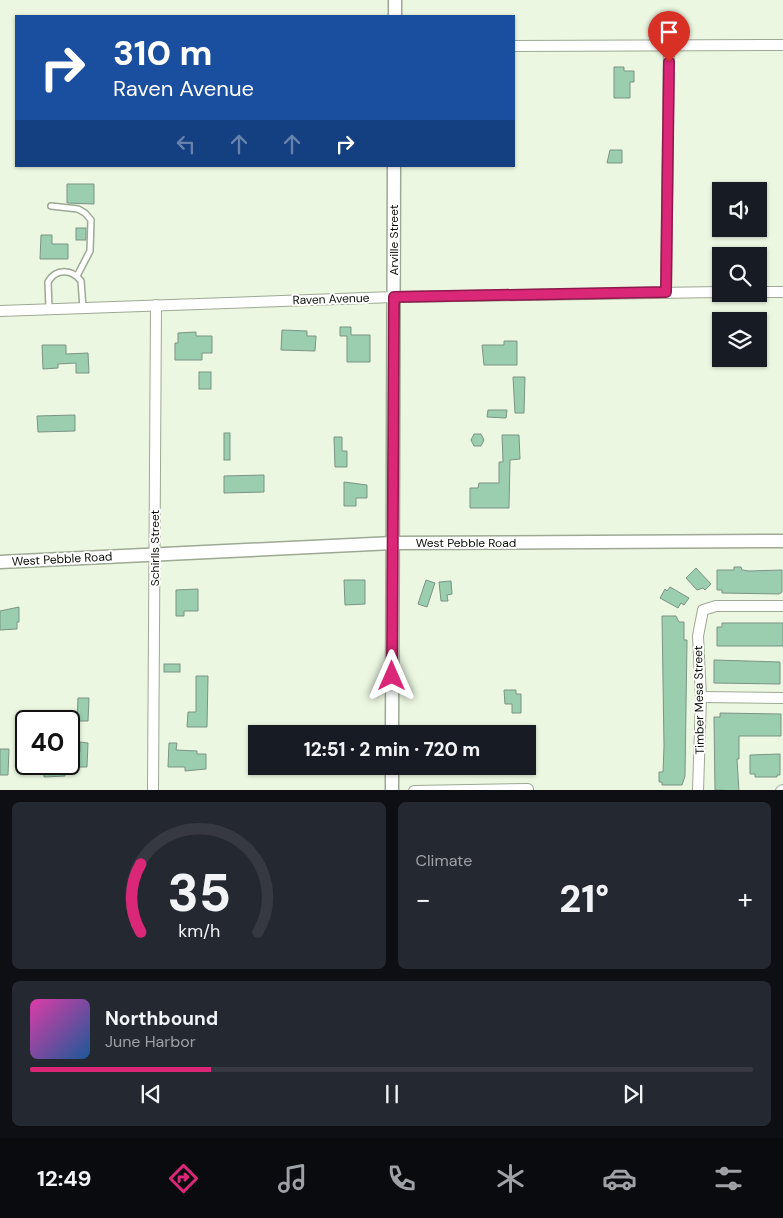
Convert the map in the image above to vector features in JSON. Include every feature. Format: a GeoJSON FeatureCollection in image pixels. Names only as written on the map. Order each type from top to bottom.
{"type":"FeatureCollection","features":[{"type":"Feature","properties":{"kind":"street"},"geometry":{"type":"LineString","coordinates":[[395,0],[395,15]]}},
{"type":"Feature","properties":{"kind":"street"},"geometry":{"type":"LineString","coordinates":[[515,46],[783,45]]}},
{"type":"Feature","properties":{"kind":"street"},"geometry":{"type":"LineString","coordinates":[[666,292],[669,46]]}},
{"type":"Feature","properties":{"kind":"street","name":"Arville Street"},"geometry":{"type":"LineString","coordinates":[[392,725],[394,167]]}},
{"type":"Feature","properties":{"kind":"street","name":"Raven Avenue"},"geometry":{"type":"LineString","coordinates":[[0,311],[394,297],[712,292]]}},
{"type":"Feature","properties":{"kind":"street"},"geometry":{"type":"LineString","coordinates":[[767,292],[783,292]]}},
{"type":"Feature","properties":{"kind":"street","name":"Schirlls Street"},"geometry":{"type":"LineString","coordinates":[[153,790],[156,305]]}},
{"type":"Feature","properties":{"kind":"street","name":"West Pebble Road"},"geometry":{"type":"LineString","coordinates":[[0,562],[393,543],[783,541]]}},
{"type":"Feature","properties":{"kind":"street","name":"Timber Mesa Street"},"geometry":{"type":"LineString","coordinates":[[698,790],[701,697],[698,636],[703,610],[716,606],[783,606]]}},
{"type":"Feature","properties":{"kind":"street"},"geometry":{"type":"LineString","coordinates":[[701,697],[783,698]]}},
{"type":"Feature","properties":{"kind":"street"},"geometry":{"type":"LineString","coordinates":[[392,775],[392,790]]}},
{"type":"Feature","properties":{"kind":"street"},"geometry":{"type":"LineString","coordinates":[[414,790],[528,789]]}},
{"type":"Feature","properties":{"kind":"lane"},"geometry":{"type":"LineString","coordinates":[[51,206],[78,209],[85,212],[91,220],[90,251],[77,276]]}},
{"type":"Feature","properties":{"kind":"lane"},"geometry":{"type":"LineString","coordinates":[[49,309],[47,287],[51,277],[62,271],[68,271],[77,276],[82,285],[83,308]]}},
{"type":"Feature","properties":{"kind":"building"},"geometry":{"type":"Polygon","coordinates":[[[614,67],[624,67],[624,71],[634,71],[634,82],[630,82],[630,98],[614,98],[614,67]]]}},
{"type":"Feature","properties":{"kind":"building"},"geometry":{"type":"Polygon","coordinates":[[[610,150],[622,150],[622,163],[607,163],[610,150]]]}},
{"type":"Feature","properties":{"kind":"building"},"geometry":{"type":"Polygon","coordinates":[[[67,184],[94,184],[94,204],[67,203],[67,184]]]}},
{"type":"Feature","properties":{"kind":"building"},"geometry":{"type":"Polygon","coordinates":[[[76,228],[86,228],[86,240],[76,240],[76,228]]]}},
{"type":"Feature","properties":{"kind":"building"},"geometry":{"type":"Polygon","coordinates":[[[41,235],[52,235],[52,244],[68,244],[68,259],[40,259],[41,235]]]}},
{"type":"Feature","properties":{"kind":"building"},"geometry":{"type":"Polygon","coordinates":[[[340,327],[351,327],[351,335],[370,335],[370,362],[347,362],[347,336],[340,336],[340,327]]]}},
{"type":"Feature","properties":{"kind":"building"},"geometry":{"type":"Polygon","coordinates":[[[282,330],[307,331],[307,336],[316,336],[315,351],[281,350],[282,330]]]}},
{"type":"Feature","properties":{"kind":"building"},"geometry":{"type":"Polygon","coordinates":[[[196,332],[196,336],[212,336],[212,353],[202,353],[202,360],[175,360],[175,343],[178,343],[178,333],[196,332]]]}},
{"type":"Feature","properties":{"kind":"building"},"geometry":{"type":"Polygon","coordinates":[[[504,341],[517,341],[517,365],[484,365],[482,345],[504,345],[504,341]]]}},
{"type":"Feature","properties":{"kind":"building"},"geometry":{"type":"Polygon","coordinates":[[[42,345],[66,345],[66,354],[88,353],[89,373],[76,373],[76,363],[58,364],[58,368],[43,369],[42,345]]]}},
{"type":"Feature","properties":{"kind":"building"},"geometry":{"type":"Polygon","coordinates":[[[199,372],[211,372],[211,389],[199,389],[199,372]]]}},
{"type":"Feature","properties":{"kind":"building"},"geometry":{"type":"Polygon","coordinates":[[[513,377],[525,377],[524,413],[515,413],[513,377]]]}},
{"type":"Feature","properties":{"kind":"building"},"geometry":{"type":"Polygon","coordinates":[[[488,410],[507,410],[506,418],[487,417],[488,410]]]}},
{"type":"Feature","properties":{"kind":"building"},"geometry":{"type":"Polygon","coordinates":[[[75,415],[75,431],[38,432],[37,416],[75,415]]]}},
{"type":"Feature","properties":{"kind":"building"},"geometry":{"type":"Polygon","coordinates":[[[224,433],[230,433],[230,460],[224,460],[224,433]]]}},
{"type":"Feature","properties":{"kind":"building"},"geometry":{"type":"Polygon","coordinates":[[[474,434],[481,434],[484,440],[481,446],[474,446],[471,440],[474,434]]]}},
{"type":"Feature","properties":{"kind":"building"},"geometry":{"type":"Polygon","coordinates":[[[502,435],[519,435],[520,459],[510,460],[509,508],[470,508],[470,488],[478,488],[479,483],[499,483],[499,462],[503,462],[502,435]]]}},
{"type":"Feature","properties":{"kind":"building"},"geometry":{"type":"Polygon","coordinates":[[[334,437],[342,437],[342,451],[347,451],[347,467],[335,467],[334,437]]]}},
{"type":"Feature","properties":{"kind":"building"},"geometry":{"type":"Polygon","coordinates":[[[264,475],[264,492],[224,493],[224,476],[264,475]]]}},
{"type":"Feature","properties":{"kind":"building"},"geometry":{"type":"Polygon","coordinates":[[[344,482],[367,485],[367,498],[356,498],[356,506],[344,506],[344,482]]]}},
{"type":"Feature","properties":{"kind":"building"},"geometry":{"type":"Polygon","coordinates":[[[734,567],[741,567],[742,570],[749,571],[782,570],[782,592],[779,594],[722,593],[722,590],[717,590],[717,570],[734,570],[734,567]]]}},
{"type":"Feature","properties":{"kind":"building"},"geometry":{"type":"Polygon","coordinates":[[[696,568],[711,584],[705,590],[703,588],[697,590],[686,578],[696,568]]]}},
{"type":"Feature","properties":{"kind":"building"},"geometry":{"type":"Polygon","coordinates":[[[344,580],[365,580],[365,604],[345,605],[344,580]]]}},
{"type":"Feature","properties":{"kind":"building"},"geometry":{"type":"Polygon","coordinates":[[[426,580],[435,583],[427,607],[418,604],[426,580]]]}},
{"type":"Feature","properties":{"kind":"building"},"geometry":{"type":"Polygon","coordinates":[[[451,581],[452,594],[447,595],[448,601],[441,601],[439,582],[451,581]]]}},
{"type":"Feature","properties":{"kind":"building"},"geometry":{"type":"Polygon","coordinates":[[[670,587],[689,598],[684,605],[681,603],[678,608],[660,598],[665,589],[667,591],[670,587]]]}},
{"type":"Feature","properties":{"kind":"building"},"geometry":{"type":"Polygon","coordinates":[[[198,589],[198,611],[184,611],[184,616],[176,616],[176,590],[198,589]]]}},
{"type":"Feature","properties":{"kind":"building"},"geometry":{"type":"Polygon","coordinates":[[[19,607],[17,629],[0,630],[0,611],[19,607]]]}},
{"type":"Feature","properties":{"kind":"building"},"geometry":{"type":"Polygon","coordinates":[[[662,616],[676,616],[679,622],[684,622],[684,640],[687,640],[685,776],[682,785],[662,785],[662,782],[659,782],[659,772],[663,772],[664,746],[662,616]]]}},
{"type":"Feature","properties":{"kind":"building"},"geometry":{"type":"Polygon","coordinates":[[[722,623],[783,623],[783,646],[717,646],[717,627],[722,627],[722,623]]]}},
{"type":"Feature","properties":{"kind":"building"},"geometry":{"type":"Polygon","coordinates":[[[714,660],[780,662],[780,684],[714,683],[714,660]]]}},
{"type":"Feature","properties":{"kind":"building"},"geometry":{"type":"Polygon","coordinates":[[[164,664],[180,664],[180,672],[164,672],[164,664]]]}},
{"type":"Feature","properties":{"kind":"building"},"geometry":{"type":"Polygon","coordinates":[[[196,676],[208,676],[207,727],[187,727],[188,712],[196,712],[196,676]]]}},
{"type":"Feature","properties":{"kind":"building"},"geometry":{"type":"Polygon","coordinates":[[[504,690],[516,690],[516,694],[521,694],[521,713],[512,713],[512,704],[505,704],[504,690]]]}},
{"type":"Feature","properties":{"kind":"building"},"geometry":{"type":"Polygon","coordinates":[[[78,698],[89,698],[88,721],[80,721],[80,710],[77,710],[78,698]]]}},
{"type":"Feature","properties":{"kind":"building"},"geometry":{"type":"Polygon","coordinates":[[[720,713],[781,714],[781,736],[739,736],[739,759],[737,759],[739,790],[715,790],[714,717],[720,717],[720,713]]]}},
{"type":"Feature","properties":{"kind":"building"},"geometry":{"type":"Polygon","coordinates":[[[80,742],[88,743],[87,767],[80,767],[80,742]]]}},
{"type":"Feature","properties":{"kind":"building"},"geometry":{"type":"Polygon","coordinates":[[[169,743],[177,743],[176,750],[197,751],[197,754],[206,754],[206,769],[185,771],[185,767],[168,767],[169,743]]]}},
{"type":"Feature","properties":{"kind":"building"},"geometry":{"type":"Polygon","coordinates":[[[0,749],[9,749],[8,775],[0,775],[0,749]]]}},
{"type":"Feature","properties":{"kind":"building"},"geometry":{"type":"Polygon","coordinates":[[[780,754],[780,775],[777,775],[777,777],[755,777],[755,774],[750,774],[750,755],[780,754]]]}},
{"type":"Feature","properties":{"kind":"building"},"geometry":{"type":"Polygon","coordinates":[[[44,775],[65,775],[65,776],[44,777],[44,775]]]}},
{"type":"Feature","properties":{"kind":"route"},"geometry":{"type":"LineString","coordinates":[[392,676],[394,297],[666,292],[669,62]]}}]}
